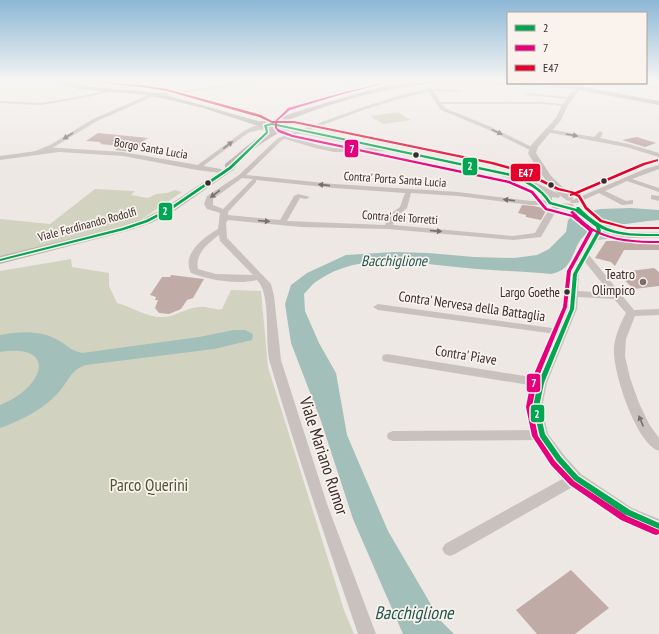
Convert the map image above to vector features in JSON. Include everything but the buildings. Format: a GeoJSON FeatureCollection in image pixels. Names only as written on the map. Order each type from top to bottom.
{"type":"FeatureCollection","features":[{"type":"Feature","properties":{"kind":"main road"},"geometry":{"type":"LineString","coordinates":[[220,111],[272,126]]}},
{"type":"Feature","properties":{"kind":"main road"},"geometry":{"type":"LineString","coordinates":[[212,179],[262,138],[272,126],[291,116],[309,111]]}},
{"type":"Feature","properties":{"kind":"main road","name":"Viale Ferdinando Rodolfi"},"geometry":{"type":"LineString","coordinates":[[0,260],[123,229],[147,221],[170,209],[230,168],[235,160]]}},
{"type":"Feature","properties":{"kind":"street"},"geometry":{"type":"LineString","coordinates":[[46,150],[95,120],[116,111]]}},
{"type":"Feature","properties":{"kind":"street"},"geometry":{"type":"LineString","coordinates":[[225,214],[213,209],[208,204],[212,196],[241,176],[274,143],[296,130],[359,111]]}},
{"type":"Feature","properties":{"kind":"street"},"geometry":{"type":"LineString","coordinates":[[447,111],[533,148]]}},
{"type":"Feature","properties":{"kind":"street"},"geometry":{"type":"LineString","coordinates":[[562,111],[559,119],[533,148],[532,153],[537,164],[556,186],[565,203]]}},
{"type":"Feature","properties":{"kind":"street"},"geometry":{"type":"LineString","coordinates":[[197,168],[246,132],[254,128],[272,126],[378,149]]}},
{"type":"Feature","properties":{"kind":"street"},"geometry":{"type":"LineString","coordinates":[[548,131],[627,145],[659,156]]}},
{"type":"Feature","properties":{"kind":"street"},"geometry":{"type":"LineString","coordinates":[[596,139],[600,133]]}},
{"type":"Feature","properties":{"kind":"street"},"geometry":{"type":"LineString","coordinates":[[285,137],[317,147],[334,150],[393,150],[511,175],[536,186],[565,203],[602,232],[626,235],[659,235]]}},
{"type":"Feature","properties":{"kind":"street","name":"Borgo Santa Lucia"},"geometry":{"type":"LineString","coordinates":[[0,158],[27,155],[46,150],[78,151],[144,157],[197,168],[221,171]]}},
{"type":"Feature","properties":{"kind":"street","name":"Contra' Porta Santa Lucia"},"geometry":{"type":"LineString","coordinates":[[241,176],[334,186],[409,190],[531,203],[565,203],[600,191],[659,167]]}},
{"type":"Feature","properties":{"kind":"street"},"geometry":{"type":"LineString","coordinates":[[628,179],[657,188]]}},
{"type":"Feature","properties":{"kind":"street"},"geometry":{"type":"LineString","coordinates":[[254,181],[225,214],[222,230],[212,236],[200,247],[193,258],[192,264],[194,271],[204,276],[222,278],[254,278]]}},
{"type":"Feature","properties":{"kind":"street"},"geometry":{"type":"LineString","coordinates":[[388,227],[393,216],[403,208],[409,190]]}},
{"type":"Feature","properties":{"kind":"street"},"geometry":{"type":"LineString","coordinates":[[600,191],[625,203],[630,202]]}},
{"type":"Feature","properties":{"kind":"street"},"geometry":{"type":"LineString","coordinates":[[282,223],[298,196],[306,197]]}},
{"type":"Feature","properties":{"kind":"street","name":"Contra' dei Torretti"},"geometry":{"type":"LineString","coordinates":[[225,214],[282,223],[388,227],[512,238],[538,235],[551,214],[565,203]]}},
{"type":"Feature","properties":{"kind":"street","name":"Viale Mariano Rumor"},"geometry":{"type":"LineString","coordinates":[[222,230],[223,239],[266,284],[269,296],[275,360],[320,504],[367,634]]}},
{"type":"Feature","properties":{"kind":"street"},"geometry":{"type":"LineString","coordinates":[[602,232],[584,256],[575,274],[572,309],[561,332],[541,383],[536,407],[542,435],[559,459],[576,478],[627,512],[659,526]]}},
{"type":"Feature","properties":{"kind":"street"},"geometry":{"type":"LineString","coordinates":[[584,256],[631,313]]}},
{"type":"Feature","properties":{"kind":"street"},"geometry":{"type":"LineString","coordinates":[[578,267],[596,272]]}},
{"type":"Feature","properties":{"kind":"street"},"geometry":{"type":"LineString","coordinates":[[574,294],[584,296],[617,296]]}},
{"type":"Feature","properties":{"kind":"street","name":"Contra' Nervesa della Battaglia"},"geometry":{"type":"LineString","coordinates":[[378,307],[561,332]]}},
{"type":"Feature","properties":{"kind":"street"},"geometry":{"type":"LineString","coordinates":[[631,313],[659,312]]}},
{"type":"Feature","properties":{"kind":"street"},"geometry":{"type":"LineString","coordinates":[[631,313],[625,326],[619,348],[620,361],[630,392],[647,434],[659,446]]}},
{"type":"Feature","properties":{"kind":"street","name":"Contra' Piave"},"geometry":{"type":"LineString","coordinates":[[387,358],[541,383]]}},
{"type":"Feature","properties":{"kind":"street"},"geometry":{"type":"LineString","coordinates":[[393,436],[542,435]]}},
{"type":"Feature","properties":{"kind":"street"},"geometry":{"type":"LineString","coordinates":[[450,549],[576,478]]}},
{"type":"Feature","properties":{"kind":"green space"},"geometry":{"type":"Polygon","coordinates":[[[398,112],[411,120],[383,124],[370,116],[398,112]]]}},
{"type":"Feature","properties":{"kind":"green space"},"geometry":{"type":"Polygon","coordinates":[[[95,189],[135,191],[131,195],[148,198],[156,194],[167,193],[175,190],[182,192],[136,223],[0,258],[0,219],[50,224],[95,189]]]}},
{"type":"Feature","properties":{"kind":"green space","name":"Parco Querini"},"geometry":{"type":"Polygon","coordinates":[[[71,259],[72,267],[109,273],[109,286],[117,303],[157,317],[171,316],[197,307],[222,309],[231,290],[261,291],[268,367],[344,610],[354,634],[0,634],[0,271],[71,259]]]}},
{"type":"Feature","properties":{"kind":"water","name":"Bacchiglione"},"geometry":{"type":"Polygon","coordinates":[[[631,208],[659,210],[659,220],[622,224],[590,231],[579,242],[566,267],[551,274],[477,269],[409,262],[371,262],[353,265],[335,271],[315,282],[304,294],[305,311],[319,343],[336,373],[347,435],[388,531],[440,620],[454,634],[403,634],[353,519],[321,421],[291,343],[285,304],[291,285],[307,273],[346,255],[394,252],[514,258],[537,255],[549,249],[566,232],[568,220],[572,216],[600,209],[631,208]]]}},
{"type":"Feature","properties":{"kind":"water"},"geometry":{"type":"Polygon","coordinates":[[[234,330],[245,330],[253,334],[252,340],[214,349],[86,365],[81,367],[70,376],[62,389],[46,404],[16,422],[0,428],[0,405],[15,398],[27,389],[35,379],[39,369],[38,361],[31,354],[19,351],[0,352],[0,335],[22,332],[44,334],[58,340],[75,351],[82,353],[199,337],[234,330]]]}},
{"type":"Feature","properties":{"kind":"transit line","name":"E47"},"geometry":{"type":"LineString","coordinates":[[241,111],[260,116],[272,122],[294,122],[492,163],[524,172],[558,189],[572,192],[579,196],[586,208],[601,221],[627,228],[659,228]]}},
{"type":"Feature","properties":{"kind":"transit line","name":"7"},"geometry":{"type":"LineString","coordinates":[[287,111],[276,121],[276,128],[279,131],[292,136],[509,182],[532,192],[546,209],[573,216],[591,231],[569,271],[565,307],[534,381],[529,407],[535,436],[553,463],[572,483],[624,518],[656,532]]}},
{"type":"Feature","properties":{"kind":"transit line","name":"2"},"geometry":{"type":"LineString","coordinates":[[0,260],[123,229],[147,221],[170,209],[230,168],[267,132],[265,126],[272,124],[511,175],[538,189],[550,203],[576,210],[598,227],[599,231],[575,274],[572,309],[541,383],[536,407],[542,435],[559,459],[576,478],[627,512],[659,526]]}},
{"type":"Feature","properties":{"kind":"transit line","name":"E47"},"geometry":{"type":"LineString","coordinates":[[571,195],[657,160]]}},
{"type":"Feature","properties":{"kind":"transit line","name":"2"},"geometry":{"type":"LineString","coordinates":[[578,208],[595,224],[615,232],[636,235],[659,235]]}},
{"type":"Feature","properties":{"kind":"transit line","name":"7"},"geometry":{"type":"LineString","coordinates":[[572,212],[591,228],[611,238],[659,242]]}},
{"type":"Feature","properties":{"kind":"place","name":"Teatro Olimpico"},"geometry":{"type":"Point","coordinates":[643,282]}},
{"type":"Feature","properties":{"kind":"place","name":"Largo Goethe"},"geometry":{"type":"Point","coordinates":[567,292]}}]}
